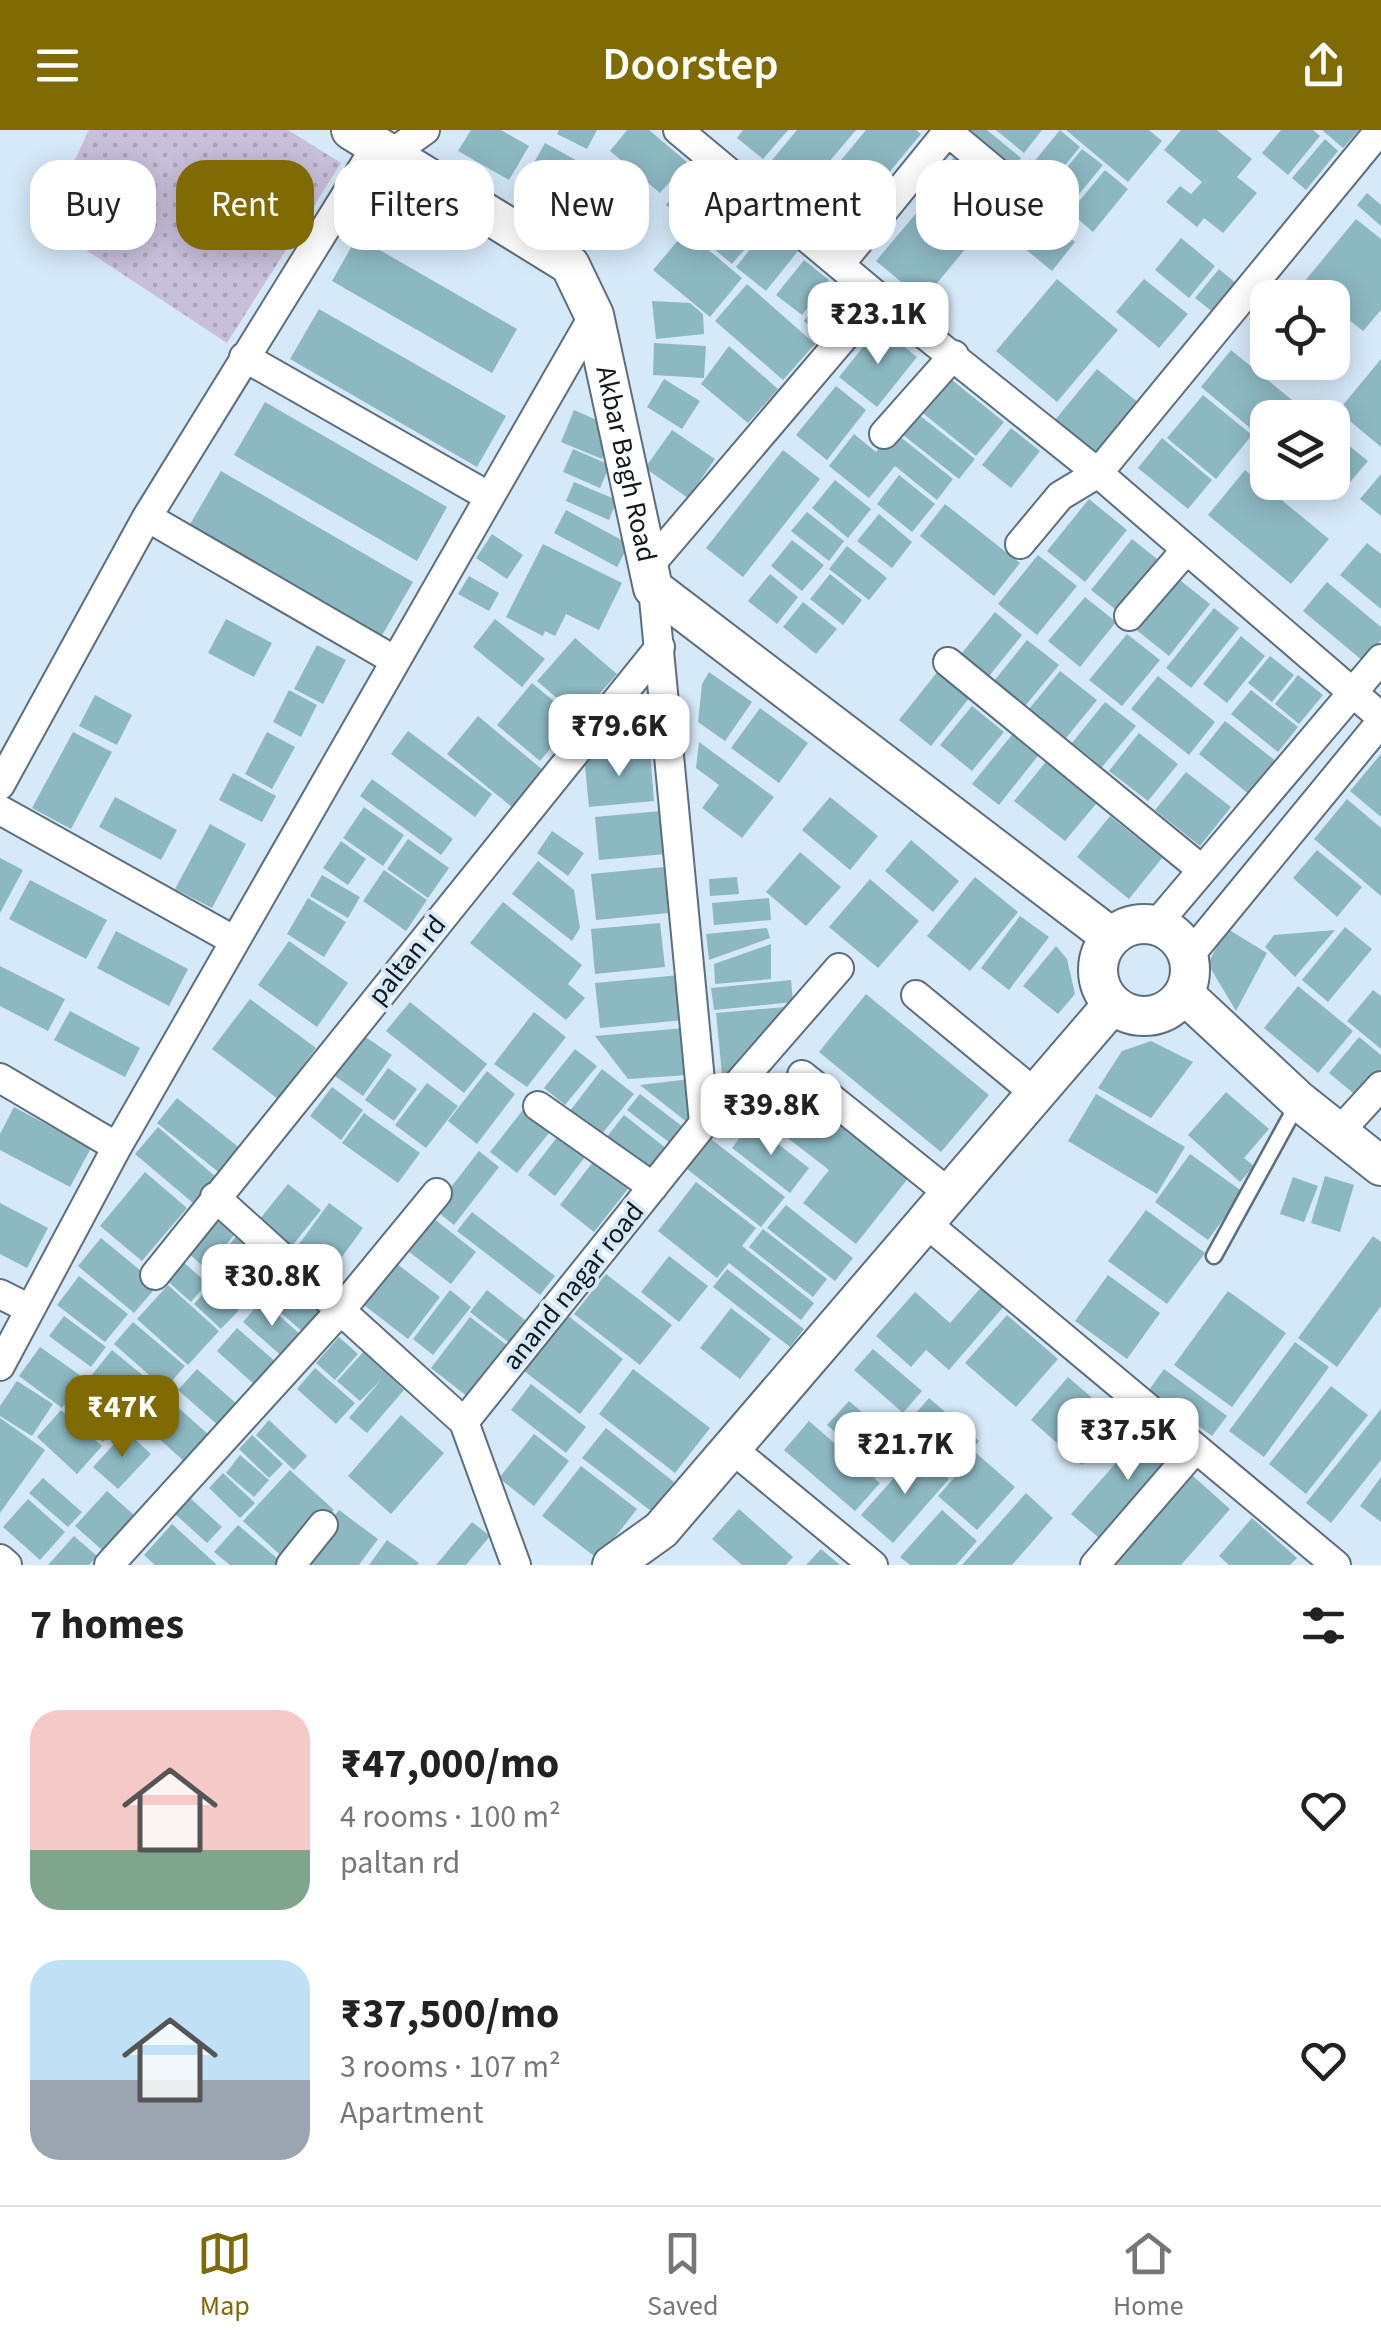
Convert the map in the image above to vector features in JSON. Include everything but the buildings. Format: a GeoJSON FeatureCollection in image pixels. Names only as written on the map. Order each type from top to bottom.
{"type":"FeatureCollection","features":[{"type":"Feature","properties":{"kind":"street"},"geometry":{"type":"LineString","coordinates":[[0,785],[147,517],[373,143],[425,130]]}},
{"type":"Feature","properties":{"kind":"street"},"geometry":{"type":"LineString","coordinates":[[678,130],[878,297],[1098,472],[1381,720],[1188,957]]}},
{"type":"Feature","properties":{"kind":"street"},"geometry":{"type":"LineString","coordinates":[[1020,544],[1060,496],[1098,472],[1380,130]]}},
{"type":"Feature","properties":{"kind":"street"},"geometry":{"type":"LineString","coordinates":[[840,264],[948,131],[982,160]]}},
{"type":"Feature","properties":{"kind":"street","name":"Akbar Bagh Road"},"geometry":{"type":"LineString","coordinates":[[373,143],[570,265],[594,315],[651,577],[1111,937]]}},
{"type":"Feature","properties":{"kind":"street"},"geometry":{"type":"LineString","coordinates":[[704,1124],[651,577],[878,297]]}},
{"type":"Feature","properties":{"kind":"street"},"geometry":{"type":"LineString","coordinates":[[0,1366],[117,1146],[594,315]]}},
{"type":"Feature","properties":{"kind":"street"},"geometry":{"type":"LineString","coordinates":[[884,434],[954,355]]}},
{"type":"Feature","properties":{"kind":"street"},"geometry":{"type":"LineString","coordinates":[[244,357],[488,496]]}},
{"type":"Feature","properties":{"kind":"street"},"geometry":{"type":"LineString","coordinates":[[147,517],[394,660]]}},
{"type":"Feature","properties":{"kind":"street"},"geometry":{"type":"LineString","coordinates":[[1129,616],[1186,550]]}},
{"type":"Feature","properties":{"kind":"street","name":"paltan rd"},"geometry":{"type":"LineString","coordinates":[[155,1275],[660,647]]}},
{"type":"Feature","properties":{"kind":"street"},"geometry":{"type":"LineString","coordinates":[[1155,926],[1381,659]]}},
{"type":"Feature","properties":{"kind":"street"},"geometry":{"type":"LineString","coordinates":[[948,662],[1201,869]]}},
{"type":"Feature","properties":{"kind":"street"},"geometry":{"type":"LineString","coordinates":[[0,810],[235,941]]}},
{"type":"Feature","properties":{"kind":"street"},"geometry":{"type":"LineString","coordinates":[[1135,924],[1155,926],[1174,935],[1188,957],[1190,969],[1184,994],[1175,1005],[1150,1017],[1123,1012],[1112,1005],[1102,992],[1097,963],[1111,937],[1135,924]]}},
{"type":"Feature","properties":{"kind":"street","name":"anand nagar road"},"geometry":{"type":"LineString","coordinates":[[464,1422],[704,1124],[839,968]]}},
{"type":"Feature","properties":{"kind":"street"},"geometry":{"type":"LineString","coordinates":[[1184,994],[1300,1101],[1381,1166]]}},
{"type":"Feature","properties":{"kind":"street"},"geometry":{"type":"LineString","coordinates":[[916,995],[1036,1094]]}},
{"type":"Feature","properties":{"kind":"street"},"geometry":{"type":"LineString","coordinates":[[612,1565],[661,1530],[1112,1005]]}},
{"type":"Feature","properties":{"kind":"street"},"geometry":{"type":"LineString","coordinates":[[802,1075],[950,1194]]}},
{"type":"Feature","properties":{"kind":"street"},"geometry":{"type":"LineString","coordinates":[[0,1078],[117,1146]]}},
{"type":"Feature","properties":{"kind":"street"},"geometry":{"type":"LineString","coordinates":[[1340,1132],[1381,1086]]}},
{"type":"Feature","properties":{"kind":"street"},"geometry":{"type":"LineString","coordinates":[[538,1106],[653,1187]]}},
{"type":"Feature","properties":{"kind":"street"},"geometry":{"type":"LineString","coordinates":[[109,1565],[339,1312],[437,1193]]}},
{"type":"Feature","properties":{"kind":"street"},"geometry":{"type":"LineString","coordinates":[[215,1197],[464,1422],[516,1565]]}},
{"type":"Feature","properties":{"kind":"street"},"geometry":{"type":"LineString","coordinates":[[926,1224],[1336,1565]]}},
{"type":"Feature","properties":{"kind":"street"},"geometry":{"type":"LineString","coordinates":[[0,1294],[30,1310]]}},
{"type":"Feature","properties":{"kind":"street"},"geometry":{"type":"LineString","coordinates":[[731,1448],[872,1565]]}},
{"type":"Feature","properties":{"kind":"street"},"geometry":{"type":"LineString","coordinates":[[1095,1565],[1196,1448]]}},
{"type":"Feature","properties":{"kind":"street"},"geometry":{"type":"LineString","coordinates":[[291,1565],[322,1525]]}},
{"type":"Feature","properties":{"kind":"street"},"geometry":{"type":"LineString","coordinates":[[0,1559],[8,1565]]}},
{"type":"Feature","properties":{"kind":"lane"},"geometry":{"type":"LineString","coordinates":[[1214,1256],[1300,1101]]}},
{"type":"Feature","properties":{"kind":"shaded area"},"geometry":{"type":"Polygon","coordinates":[[[89,130],[288,130],[336,160],[334,174],[314,206],[314,160],[176,160],[176,250],[286,250],[227,343],[86,250],[156,250],[156,160],[75,160],[89,130]]]}}]}
